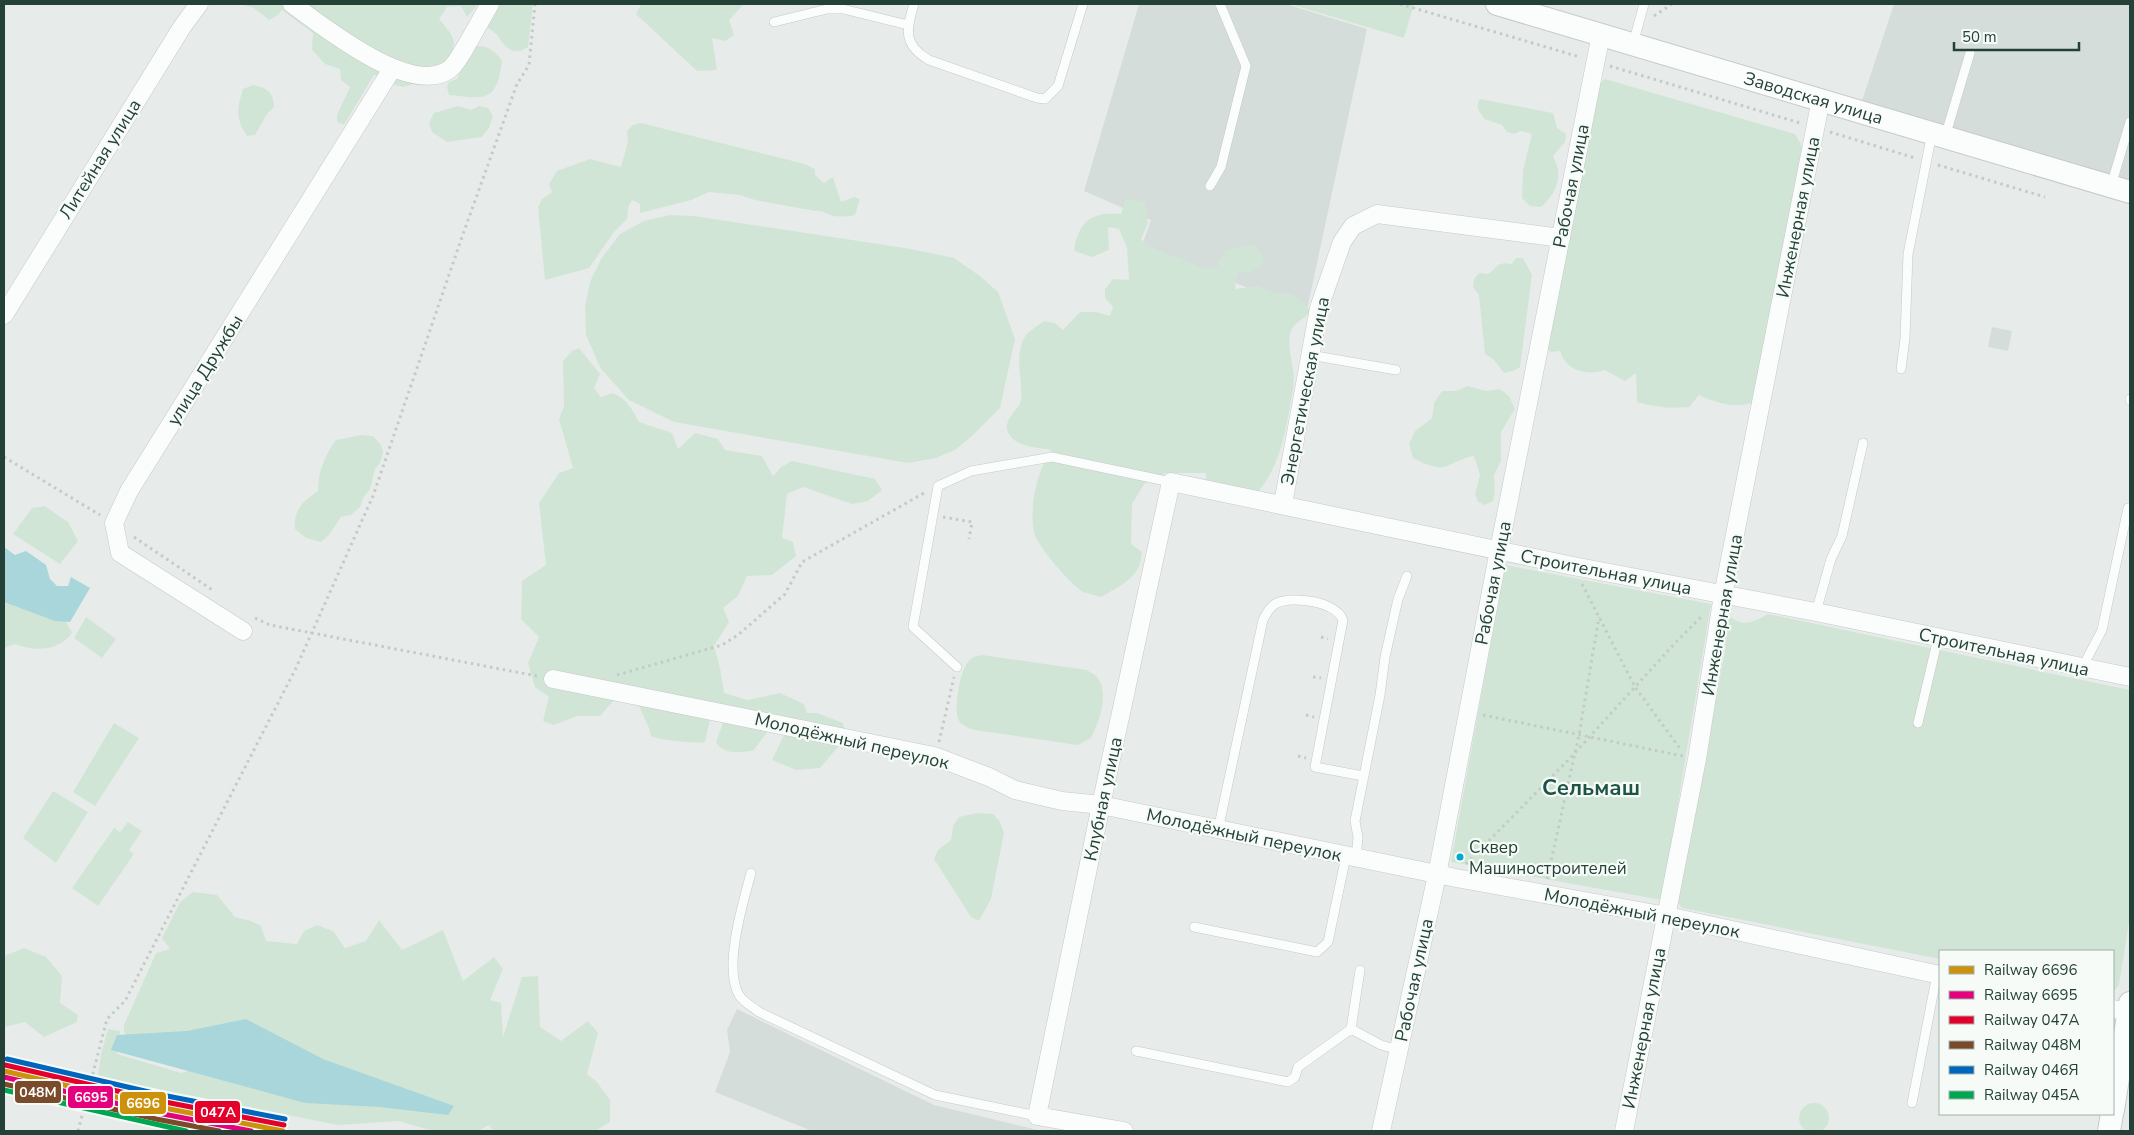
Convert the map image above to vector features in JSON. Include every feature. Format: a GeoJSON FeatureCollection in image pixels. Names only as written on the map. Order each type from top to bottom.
{"type":"FeatureCollection","features":[{"type":"Feature","properties":{"kind":"street","name":"Литейная улица"},"geometry":{"type":"LineString","coordinates":[[4,315],[198,4]]}},
{"type":"Feature","properties":{"kind":"street"},"geometry":{"type":"LineString","coordinates":[[292,4],[333,33],[392,69],[426,77],[441,76],[452,68],[490,4]]}},
{"type":"Feature","properties":{"kind":"street","name":"Заводская улица"},"geometry":{"type":"LineString","coordinates":[[1497,4],[2121,189]]}},
{"type":"Feature","properties":{"kind":"street","name":"Рабочая улица"},"geometry":{"type":"LineString","coordinates":[[1381,1131],[1399,1050],[1445,876],[1468,712],[1601,34]]}},
{"type":"Feature","properties":{"kind":"street","name":"улица Дружбы"},"geometry":{"type":"LineString","coordinates":[[254,624],[120,553],[114,523],[129,491],[392,69]]}},
{"type":"Feature","properties":{"kind":"street","name":"Инженерная улица"},"geometry":{"type":"LineString","coordinates":[[1624,1131],[1697,759],[1724,595],[1821,99]]}},
{"type":"Feature","properties":{"kind":"street","name":"Энергетическая улица"},"geometry":{"type":"LineString","coordinates":[[1283,504],[1319,308],[1342,242],[1353,226],[1377,214],[1561,238]]}},
{"type":"Feature","properties":{"kind":"street","name":"Строительная улица"},"geometry":{"type":"LineString","coordinates":[[1171,482],[1573,566],[1816,612],[2130,677]]}},
{"type":"Feature","properties":{"kind":"street","name":"Клубная улица"},"geometry":{"type":"LineString","coordinates":[[1037,1116],[1100,806],[1171,482]]}},
{"type":"Feature","properties":{"kind":"street","name":"Молодёжный переулок"},"geometry":{"type":"LineString","coordinates":[[553,679],[934,756],[989,776],[1014,790],[1062,801],[1100,806],[1445,876],[1667,916],[1939,974]]}},
{"type":"Feature","properties":{"kind":"street"},"geometry":{"type":"LineString","coordinates":[[2114,1101],[2124,1008]]}},
{"type":"Feature","properties":{"kind":"street"},"geometry":{"type":"LineString","coordinates":[[2109,1131],[2112,1115]]}},
{"type":"Feature","properties":{"kind":"street"},"geometry":{"type":"LineString","coordinates":[[1037,1116],[1124,1131]]}},
{"type":"Feature","properties":{"kind":"lane"},"geometry":{"type":"LineString","coordinates":[[914,4],[908,25],[911,46],[919,54],[929,60],[1037,98],[1045,99],[1058,86],[1083,4]]}},
{"type":"Feature","properties":{"kind":"lane"},"geometry":{"type":"LineString","coordinates":[[1210,186],[1221,167],[1246,66],[1220,4]]}},
{"type":"Feature","properties":{"kind":"lane"},"geometry":{"type":"LineString","coordinates":[[1633,44],[1644,4]]}},
{"type":"Feature","properties":{"kind":"lane"},"geometry":{"type":"LineString","coordinates":[[774,22],[827,9],[843,9],[908,25]]}},
{"type":"Feature","properties":{"kind":"lane"},"geometry":{"type":"LineString","coordinates":[[1902,369],[1908,254],[1926,161],[1970,53]]}},
{"type":"Feature","properties":{"kind":"lane"},"geometry":{"type":"LineString","coordinates":[[2121,189],[2130,122]]}},
{"type":"Feature","properties":{"kind":"lane"},"geometry":{"type":"LineString","coordinates":[[1310,355],[1396,370]]}},
{"type":"Feature","properties":{"kind":"lane"},"geometry":{"type":"LineString","coordinates":[[1816,612],[1831,559],[1842,536],[1863,443]]}},
{"type":"Feature","properties":{"kind":"lane"},"geometry":{"type":"LineString","coordinates":[[957,667],[913,627],[938,486],[971,471],[1052,457],[1171,482]]}},
{"type":"Feature","properties":{"kind":"lane"},"geometry":{"type":"LineString","coordinates":[[2082,668],[2102,630],[2128,508]]}},
{"type":"Feature","properties":{"kind":"lane"},"geometry":{"type":"LineString","coordinates":[[1194,926],[1317,952],[1328,942],[1358,837],[1355,821],[1380,695],[1385,657],[1398,599],[1407,576]]}},
{"type":"Feature","properties":{"kind":"lane"},"geometry":{"type":"LineString","coordinates":[[1218,830],[1263,620],[1275,604],[1284,601],[1308,601],[1329,607],[1341,614],[1343,620],[1315,767],[1363,776]]}},
{"type":"Feature","properties":{"kind":"lane"},"geometry":{"type":"LineString","coordinates":[[1918,723],[1938,638]]}},
{"type":"Feature","properties":{"kind":"lane"},"geometry":{"type":"LineString","coordinates":[[751,873],[741,913],[732,965],[734,982],[739,996],[747,1003],[759,1012],[935,1095],[1037,1116]]}},
{"type":"Feature","properties":{"kind":"lane"},"geometry":{"type":"LineString","coordinates":[[1136,1051],[1288,1082],[1294,1077],[1298,1067],[1351,1029],[1360,970]]}},
{"type":"Feature","properties":{"kind":"lane"},"geometry":{"type":"LineString","coordinates":[[1912,1103],[1939,974]]}},
{"type":"Feature","properties":{"kind":"lane"},"geometry":{"type":"LineString","coordinates":[[1351,1029],[1380,1045],[1399,1050]]}},
{"type":"Feature","properties":{"kind":"path"},"geometry":{"type":"LineString","coordinates":[[78,1131],[107,1019],[126,1001],[313,633],[373,496],[465,228],[517,84],[529,65],[535,4]]}},
{"type":"Feature","properties":{"kind":"path"},"geometry":{"type":"LineString","coordinates":[[1400,4],[1596,61],[2045,197]]}},
{"type":"Feature","properties":{"kind":"path"},"geometry":{"type":"LineString","coordinates":[[612,676],[722,645],[738,635],[780,599],[802,562],[938,486]]}},
{"type":"Feature","properties":{"kind":"path"},"geometry":{"type":"LineString","coordinates":[[933,516],[972,522],[969,539]]}},
{"type":"Feature","properties":{"kind":"path"},"geometry":{"type":"LineString","coordinates":[[1468,712],[1686,757],[1635,687],[1573,566]]}},
{"type":"Feature","properties":{"kind":"path"},"geometry":{"type":"LineString","coordinates":[[1445,876],[1574,754],[1676,642],[1724,595]]}},
{"type":"Feature","properties":{"kind":"path"},"geometry":{"type":"LineString","coordinates":[[1544,894],[1579,735],[1599,617]]}},
{"type":"Feature","properties":{"kind":"path"},"geometry":{"type":"LineString","coordinates":[[254,624],[267,624],[553,679]]}},
{"type":"Feature","properties":{"kind":"path"},"geometry":{"type":"LineString","coordinates":[[934,756],[938,747],[957,667]]}},
{"type":"Feature","properties":{"kind":"shaded area"},"geometry":{"type":"Polygon","coordinates":[[[1139,4],[1286,4],[1367,29],[1307,310],[1141,248],[1151,220],[1084,191],[1139,4]]]}},
{"type":"Feature","properties":{"kind":"shaded area"},"geometry":{"type":"Polygon","coordinates":[[[1894,4],[2130,4],[2130,183],[1862,101],[1894,4]]]}},
{"type":"Feature","properties":{"kind":"shaded area"},"geometry":{"type":"Polygon","coordinates":[[[1992,327],[2012,331],[2008,351],[1988,347],[1992,327]]]}},
{"type":"Feature","properties":{"kind":"shaded area"},"geometry":{"type":"Polygon","coordinates":[[[737,1009],[934,1105],[1042,1131],[812,1131],[715,1092],[730,1052],[727,1030],[737,1009]]]}},
{"type":"Feature","properties":{"kind":"green space"},"geometry":{"type":"Polygon","coordinates":[[[240,4],[478,4],[467,17],[461,6],[447,7],[439,19],[449,31],[454,41],[454,46],[445,65],[425,68],[413,84],[403,87],[395,85],[391,78],[374,75],[344,125],[337,122],[337,115],[350,87],[341,80],[340,69],[325,64],[312,50],[313,33],[282,10],[278,15],[269,20],[254,8],[240,4]]]}},
{"type":"Feature","properties":{"kind":"green space"},"geometry":{"type":"Polygon","coordinates":[[[493,4],[533,4],[528,47],[518,51],[510,49],[485,25],[493,4]]]}},
{"type":"Feature","properties":{"kind":"green space"},"geometry":{"type":"Polygon","coordinates":[[[641,4],[744,4],[729,20],[734,35],[725,41],[712,38],[717,70],[697,71],[636,14],[641,4]]]}},
{"type":"Feature","properties":{"kind":"green space"},"geometry":{"type":"Polygon","coordinates":[[[1290,4],[1414,4],[1404,38],[1290,4]]]}},
{"type":"Feature","properties":{"kind":"green space"},"geometry":{"type":"Polygon","coordinates":[[[477,46],[492,50],[502,61],[497,85],[493,91],[480,97],[449,95],[447,87],[449,82],[457,79],[469,53],[477,46]]]}},
{"type":"Feature","properties":{"kind":"green space"},"geometry":{"type":"Polygon","coordinates":[[[1605,79],[1795,134],[1803,148],[1754,402],[1733,405],[1699,395],[1689,407],[1669,408],[1643,404],[1637,402],[1636,373],[1625,381],[1605,370],[1584,372],[1567,363],[1560,351],[1551,352],[1546,348],[1597,86],[1605,79]]]}},
{"type":"Feature","properties":{"kind":"green space"},"geometry":{"type":"Polygon","coordinates":[[[253,85],[266,89],[271,94],[274,107],[267,114],[255,135],[247,136],[240,124],[238,108],[243,89],[253,85]]]}},
{"type":"Feature","properties":{"kind":"green space"},"geometry":{"type":"Polygon","coordinates":[[[1480,99],[1553,113],[1557,128],[1566,134],[1565,142],[1553,156],[1558,170],[1555,190],[1541,207],[1530,206],[1522,198],[1523,170],[1532,134],[1521,131],[1514,134],[1507,132],[1502,125],[1484,119],[1478,107],[1480,99]]]}},
{"type":"Feature","properties":{"kind":"green space"},"geometry":{"type":"Polygon","coordinates":[[[458,106],[471,110],[479,106],[488,108],[493,116],[489,128],[482,137],[447,142],[432,132],[429,123],[434,113],[458,106]]]}},
{"type":"Feature","properties":{"kind":"green space"},"geometry":{"type":"Polygon","coordinates":[[[641,123],[805,164],[815,169],[815,175],[824,183],[833,177],[841,202],[854,197],[860,199],[855,215],[833,216],[821,211],[755,200],[739,195],[709,192],[691,200],[640,213],[640,204],[632,200],[628,208],[627,219],[614,232],[589,268],[545,280],[538,207],[542,199],[552,192],[549,184],[557,171],[590,159],[621,167],[628,142],[627,131],[633,125],[641,123]]]}},
{"type":"Feature","properties":{"kind":"green space"},"geometry":{"type":"Polygon","coordinates":[[[1126,198],[1145,203],[1148,223],[1141,239],[1148,246],[1203,268],[1218,267],[1219,260],[1227,250],[1253,244],[1264,258],[1260,266],[1248,274],[1240,271],[1236,278],[1235,289],[1258,286],[1276,294],[1287,293],[1299,300],[1311,311],[1293,327],[1290,335],[1289,341],[1294,379],[1288,419],[1278,456],[1260,490],[1251,500],[1206,485],[1206,473],[1166,473],[1144,484],[1132,504],[1131,544],[1142,552],[1141,561],[1129,579],[1101,597],[1083,592],[1077,588],[1055,564],[1036,538],[1033,521],[1033,500],[1038,479],[1051,450],[1019,443],[1011,437],[1007,426],[1010,417],[1021,400],[1019,358],[1022,342],[1026,335],[1044,321],[1055,323],[1063,330],[1080,312],[1096,312],[1110,316],[1113,307],[1105,298],[1105,289],[1113,279],[1129,280],[1127,248],[1119,229],[1108,227],[1109,250],[1092,257],[1074,251],[1079,233],[1088,220],[1102,214],[1121,214],[1126,198]]]}},
{"type":"Feature","properties":{"kind":"green space"},"geometry":{"type":"Polygon","coordinates":[[[670,215],[694,216],[911,249],[954,258],[980,276],[998,292],[1015,339],[1000,408],[955,450],[936,458],[908,463],[674,422],[629,400],[601,369],[586,335],[585,307],[590,282],[601,259],[620,234],[644,221],[670,215]]]}},
{"type":"Feature","properties":{"kind":"green space"},"geometry":{"type":"Polygon","coordinates":[[[1516,258],[1523,258],[1532,275],[1520,367],[1504,373],[1493,359],[1485,354],[1479,295],[1473,287],[1474,279],[1479,273],[1488,274],[1500,264],[1512,264],[1516,258]]]}},
{"type":"Feature","properties":{"kind":"green space"},"geometry":{"type":"Polygon","coordinates":[[[579,348],[600,374],[594,388],[601,397],[613,393],[618,395],[629,405],[639,422],[672,433],[678,449],[695,433],[718,439],[725,450],[762,456],[773,476],[781,467],[792,461],[875,479],[882,490],[868,501],[852,504],[803,487],[787,494],[782,538],[793,542],[796,556],[772,575],[747,576],[738,596],[723,608],[729,622],[714,646],[724,693],[748,700],[780,693],[804,704],[807,713],[817,713],[843,723],[845,730],[837,748],[820,768],[796,770],[772,760],[784,735],[769,730],[753,751],[738,752],[728,751],[716,742],[723,723],[710,719],[705,742],[669,740],[651,736],[639,706],[614,700],[600,716],[577,716],[554,725],[543,721],[549,697],[535,687],[528,663],[539,637],[521,619],[522,581],[546,565],[539,503],[559,473],[573,468],[559,419],[564,406],[563,361],[572,351],[579,348]]]}},
{"type":"Feature","properties":{"kind":"green space"},"geometry":{"type":"Polygon","coordinates":[[[1468,386],[1486,391],[1500,389],[1509,396],[1515,409],[1501,432],[1501,461],[1494,475],[1495,492],[1493,501],[1485,505],[1478,502],[1475,494],[1480,475],[1474,456],[1447,466],[1434,467],[1413,458],[1409,444],[1415,431],[1432,418],[1434,403],[1442,391],[1456,391],[1468,386]]]}},
{"type":"Feature","properties":{"kind":"green space"},"geometry":{"type":"Polygon","coordinates":[[[361,435],[373,436],[381,445],[383,453],[380,463],[375,469],[370,489],[363,498],[360,507],[351,515],[341,517],[329,535],[321,542],[306,538],[295,529],[297,511],[308,498],[318,491],[321,471],[329,451],[336,440],[361,435]]]}},
{"type":"Feature","properties":{"kind":"green space"},"geometry":{"type":"Polygon","coordinates":[[[45,506],[68,522],[78,541],[60,564],[13,534],[32,508],[45,506]]]}},
{"type":"Feature","properties":{"kind":"green space"},"geometry":{"type":"Polygon","coordinates":[[[1505,565],[1711,604],[1662,900],[1451,862],[1505,565]]]}},
{"type":"Feature","properties":{"kind":"green space"},"geometry":{"type":"Polygon","coordinates":[[[4,586],[64,618],[72,633],[67,639],[46,648],[38,649],[15,644],[4,648],[4,586]]]}},
{"type":"Feature","properties":{"kind":"green space"},"geometry":{"type":"Polygon","coordinates":[[[1768,614],[2130,690],[2130,916],[2119,985],[2114,991],[2114,950],[1939,950],[1939,959],[1682,908],[1679,904],[1679,898],[1726,646],[1720,641],[1723,620],[1731,617],[1745,623],[1768,614]]]}},
{"type":"Feature","properties":{"kind":"green space"},"geometry":{"type":"Polygon","coordinates":[[[86,617],[116,639],[102,658],[74,638],[86,617]]]}},
{"type":"Feature","properties":{"kind":"green space"},"geometry":{"type":"Polygon","coordinates":[[[982,655],[1087,670],[1095,675],[1102,686],[1103,701],[1097,725],[1091,738],[1078,745],[974,730],[963,725],[958,717],[957,710],[962,674],[971,659],[982,655]]]}},
{"type":"Feature","properties":{"kind":"green space"},"geometry":{"type":"Polygon","coordinates":[[[114,723],[139,738],[95,806],[73,792],[114,723]]]}},
{"type":"Feature","properties":{"kind":"green space"},"geometry":{"type":"Polygon","coordinates":[[[53,791],[88,812],[56,863],[23,838],[53,791]]]}},
{"type":"Feature","properties":{"kind":"green space"},"geometry":{"type":"Polygon","coordinates":[[[977,813],[993,814],[1000,822],[1004,833],[991,899],[979,921],[971,917],[934,859],[938,850],[951,840],[953,826],[959,817],[977,813]]]}},
{"type":"Feature","properties":{"kind":"green space"},"geometry":{"type":"Polygon","coordinates":[[[128,822],[142,831],[129,850],[134,854],[98,906],[72,888],[114,828],[120,832],[128,822]]]}},
{"type":"Feature","properties":{"kind":"green space"},"geometry":{"type":"Polygon","coordinates":[[[193,892],[217,895],[235,917],[261,926],[266,941],[297,944],[304,931],[317,925],[333,931],[345,948],[366,941],[379,920],[402,950],[443,930],[463,981],[494,957],[503,969],[490,1000],[501,1003],[503,1037],[522,977],[538,976],[540,1027],[561,1041],[588,1021],[598,1033],[587,1074],[597,1082],[610,1100],[610,1122],[595,1131],[493,1131],[489,1125],[478,1131],[433,1131],[399,1121],[338,1125],[98,1077],[101,1054],[108,1029],[120,1031],[117,1054],[181,1073],[214,1064],[128,1038],[124,1032],[124,1025],[156,953],[170,949],[162,938],[180,902],[193,892]]]}},
{"type":"Feature","properties":{"kind":"green space"},"geometry":{"type":"Polygon","coordinates":[[[24,948],[46,957],[62,976],[60,1003],[78,1015],[77,1022],[44,1037],[25,1022],[4,1027],[4,956],[24,948]]]}},
{"type":"Feature","properties":{"kind":"green space"},"geometry":{"type":"Polygon","coordinates":[[[1814,1103],[1825,1107],[1829,1118],[1825,1129],[1814,1133],[1803,1129],[1799,1118],[1803,1107],[1814,1103]]]}},
{"type":"Feature","properties":{"kind":"water"},"geometry":{"type":"Polygon","coordinates":[[[4,547],[15,555],[26,551],[46,565],[50,579],[57,586],[68,586],[71,577],[90,588],[70,622],[55,621],[4,602],[4,547]]]}},
{"type":"Feature","properties":{"kind":"water"},"geometry":{"type":"Polygon","coordinates":[[[246,1019],[323,1059],[454,1106],[448,1115],[380,1107],[305,1103],[111,1050],[117,1035],[187,1031],[246,1019]]]}},
{"type":"Feature","properties":{"kind":"rail line","name":"046Я"},"geometry":{"type":"LineString","coordinates":[[7,1059],[162,1095],[285,1119]]}},
{"type":"Feature","properties":{"kind":"rail line","name":"047А"},"geometry":{"type":"LineString","coordinates":[[5,1065],[160,1101],[284,1125]]}},
{"type":"Feature","properties":{"kind":"rail line","name":"6696"},"geometry":{"type":"LineString","coordinates":[[4,1071],[159,1107],[283,1131]]}},
{"type":"Feature","properties":{"kind":"rail line","name":"6695"},"geometry":{"type":"LineString","coordinates":[[4,1077],[158,1113],[251,1131]]}},
{"type":"Feature","properties":{"kind":"rail line","name":"048М"},"geometry":{"type":"LineString","coordinates":[[4,1084],[156,1119],[219,1131]]}},
{"type":"Feature","properties":{"kind":"rail line","name":"045А"},"geometry":{"type":"LineString","coordinates":[[4,1090],[186,1131]]}},
{"type":"Feature","properties":{"kind":"place","name":"Сквер Машиностроителей"},"geometry":{"type":"Point","coordinates":[1460,857]}},
{"type":"Feature","properties":{"kind":"district","name":"Сельмаш"},"geometry":{"type":"Point","coordinates":[1591,787]}}]}
